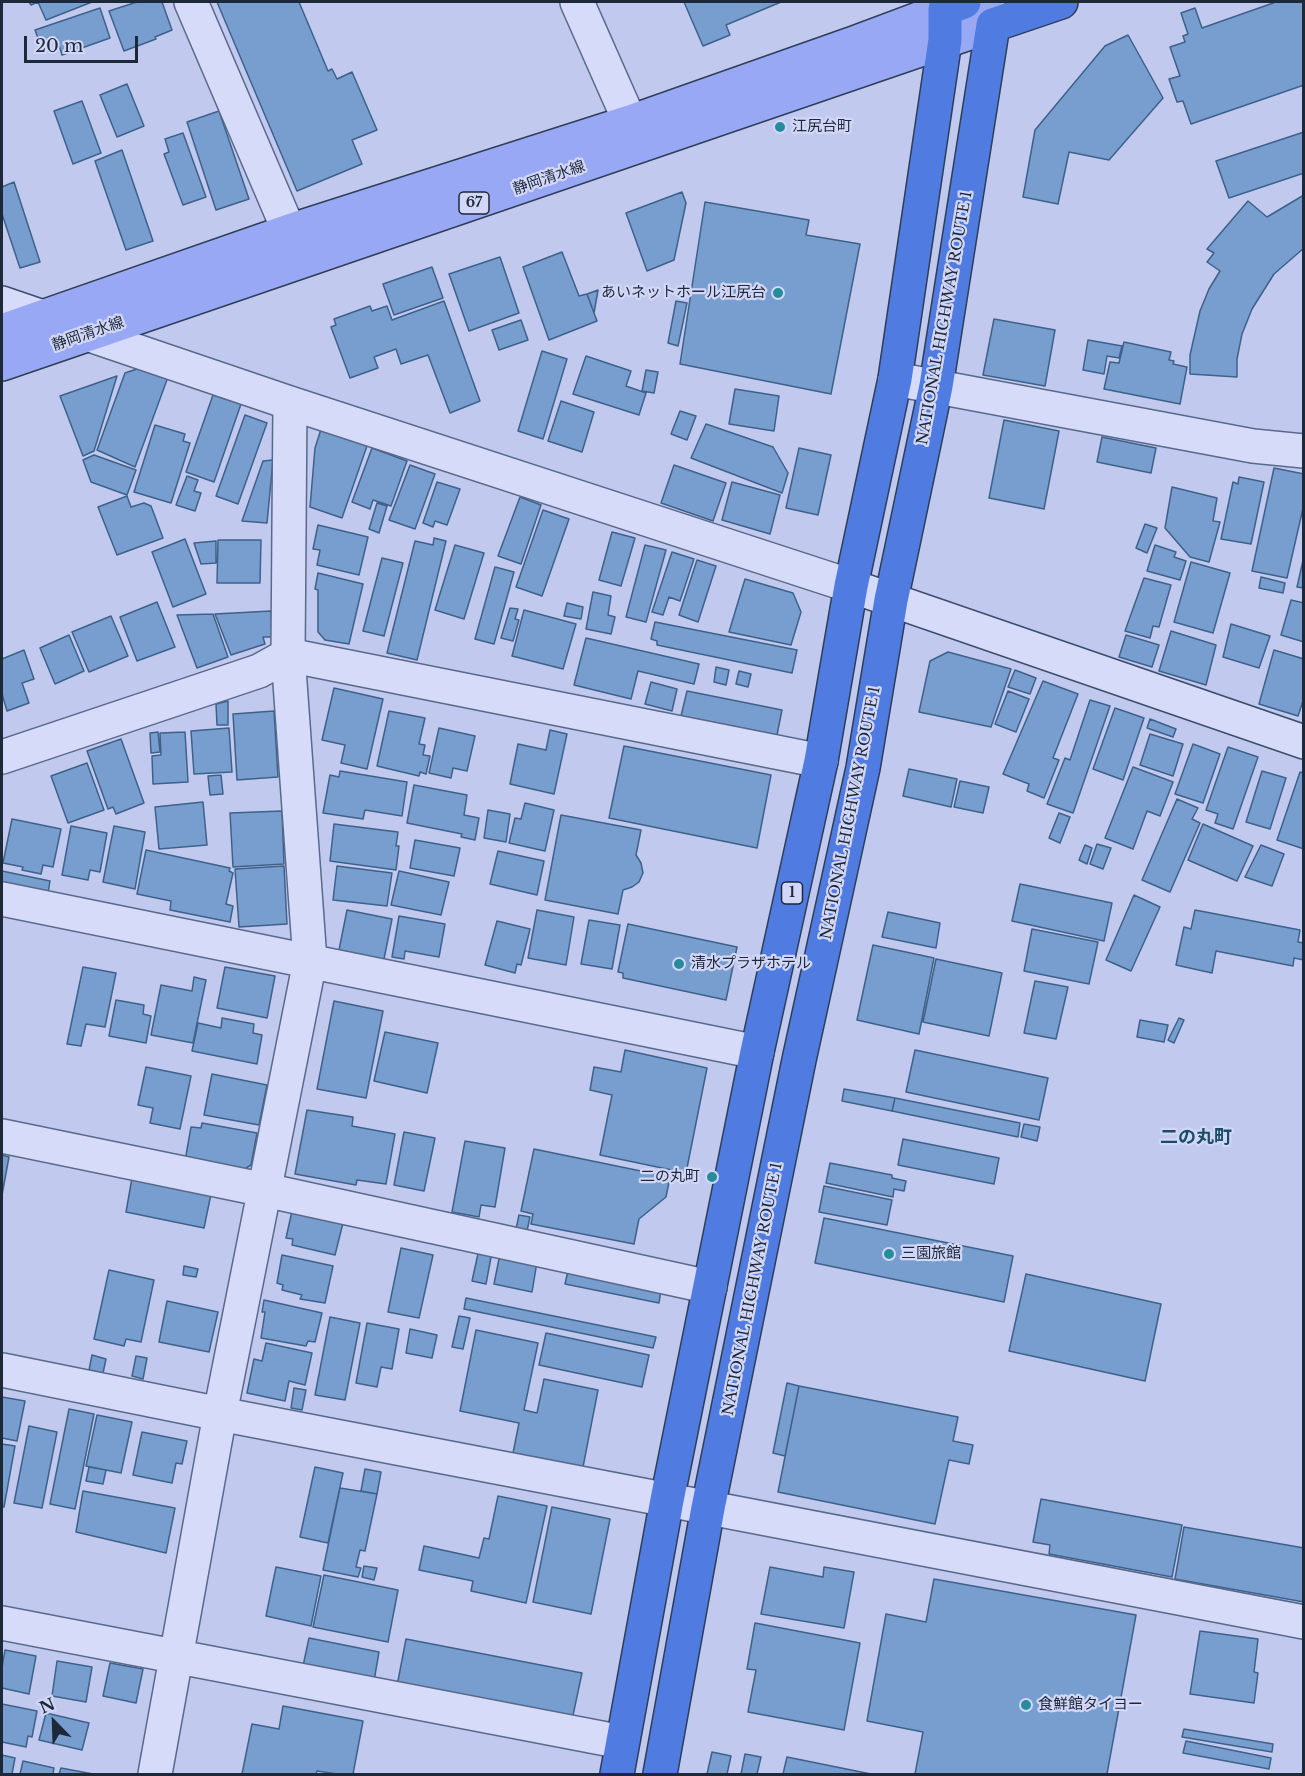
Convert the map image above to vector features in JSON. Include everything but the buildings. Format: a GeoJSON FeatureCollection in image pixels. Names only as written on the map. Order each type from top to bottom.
{"type":"FeatureCollection","features":[{"type":"Feature","properties":{"kind":"highway"},"geometry":{"type":"LineString","coordinates":[[990,13],[1061,2]]}},
{"type":"Feature","properties":{"kind":"highway","name":"1"},"geometry":{"type":"LineString","coordinates":[[616,1774],[667,1500],[758,1052],[821,761],[851,586],[895,379],[949,13]]}},
{"type":"Feature","properties":{"kind":"highway","name":"NATIONAL HIGHWAY ROUTE 1"},"geometry":{"type":"LineString","coordinates":[[660,1774],[708,1508],[799,1060],[863,768],[891,600],[936,386],[990,13]]}},
{"type":"Feature","properties":{"kind":"main road","name":"静岡清水線"},"geometry":{"type":"LineString","coordinates":[[2,364],[627,152],[949,13]]}},
{"type":"Feature","properties":{"kind":"main road","name":"静岡清水線"},"geometry":{"type":"LineString","coordinates":[[2,331],[289,231],[630,122],[854,43],[949,13],[990,13]]}},
{"type":"Feature","properties":{"kind":"street"},"geometry":{"type":"LineString","coordinates":[[191,2],[289,231]]}},
{"type":"Feature","properties":{"kind":"street"},"geometry":{"type":"LineString","coordinates":[[577,2],[630,122]]}},
{"type":"Feature","properties":{"kind":"street"},"geometry":{"type":"LineString","coordinates":[[2,303],[86,335],[851,586],[1304,742]]}},
{"type":"Feature","properties":{"kind":"street"},"geometry":{"type":"LineString","coordinates":[[895,379],[1253,446],[1304,451]]}},
{"type":"Feature","properties":{"kind":"street"},"geometry":{"type":"LineString","coordinates":[[155,1774],[220,1414],[310,961],[288,655],[290,403]]}},
{"type":"Feature","properties":{"kind":"street"},"geometry":{"type":"LineString","coordinates":[[2,757],[259,671],[288,655],[821,761]]}},
{"type":"Feature","properties":{"kind":"street"},"geometry":{"type":"LineString","coordinates":[[2,899],[758,1052]]}},
{"type":"Feature","properties":{"kind":"street"},"geometry":{"type":"LineString","coordinates":[[2,1136],[265,1190],[710,1287]]}},
{"type":"Feature","properties":{"kind":"street"},"geometry":{"type":"LineString","coordinates":[[2,1370],[1304,1622]]}},
{"type":"Feature","properties":{"kind":"street"},"geometry":{"type":"LineString","coordinates":[[2,1623],[622,1742]]}},
{"type":"Feature","properties":{"kind":"place","name":"江尻台町"},"geometry":{"type":"Point","coordinates":[780,127]}},
{"type":"Feature","properties":{"kind":"place","name":"あいネットホール江尻台"},"geometry":{"type":"Point","coordinates":[778,293]}},
{"type":"Feature","properties":{"kind":"place","name":"清水プラザホテル"},"geometry":{"type":"Point","coordinates":[679,964]}},
{"type":"Feature","properties":{"kind":"place","name":"二の丸町"},"geometry":{"type":"Point","coordinates":[712,1177]}},
{"type":"Feature","properties":{"kind":"place","name":"三園旅館"},"geometry":{"type":"Point","coordinates":[889,1254]}},
{"type":"Feature","properties":{"kind":"place","name":"食鮮館タイヨー"},"geometry":{"type":"Point","coordinates":[1026,1705]}},
{"type":"Feature","properties":{"kind":"district","name":"二の丸町"},"geometry":{"type":"Point","coordinates":[1196,1138]}}]}
